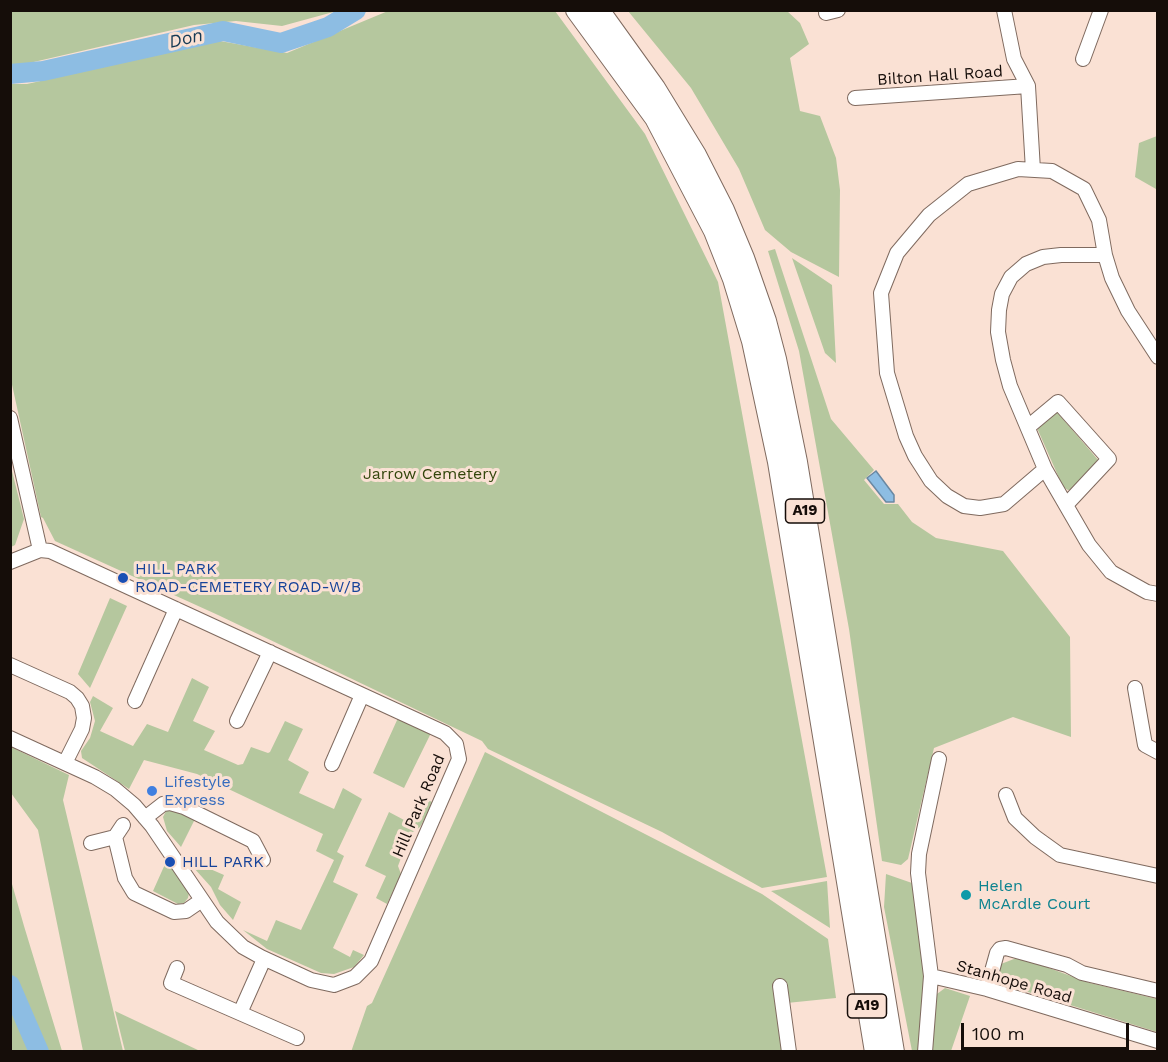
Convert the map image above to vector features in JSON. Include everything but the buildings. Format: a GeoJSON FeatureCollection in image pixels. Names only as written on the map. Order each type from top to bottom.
{"type":"FeatureCollection","features":[{"type":"Feature","properties":{"kind":"highway","name":"A19"},"geometry":{"type":"LineString","coordinates":[[576,10],[655,118],[714,231],[733,279],[752,341],[894,1052]]}},
{"type":"Feature","properties":{"kind":"highway","name":"A19"},"geometry":{"type":"LineString","coordinates":[[599,10],[655,88],[696,155],[724,210],[766,321],[797,462],[847,824],[875,1052]]}},
{"type":"Feature","properties":{"kind":"highway"},"geometry":{"type":"LineString","coordinates":[[847,824],[848,951],[862,1052]]}},
{"type":"Feature","properties":{"kind":"highway"},"geometry":{"type":"LineString","coordinates":[[847,824],[876,902],[906,1052]]}},
{"type":"Feature","properties":{"kind":"street"},"geometry":{"type":"LineString","coordinates":[[1004,10],[1014,58],[1028,86],[1033,170]]}},
{"type":"Feature","properties":{"kind":"street"},"geometry":{"type":"LineString","coordinates":[[1083,59],[1101,10]]}},
{"type":"Feature","properties":{"kind":"street","name":"Bilton Hall Road"},"geometry":{"type":"LineString","coordinates":[[855,98],[1028,86]]}},
{"type":"Feature","properties":{"kind":"street"},"geometry":{"type":"LineString","coordinates":[[1045,469],[1004,504],[990,508],[964,506],[947,496],[931,481],[915,456],[906,436],[887,373],[881,294],[897,253],[930,215],[968,184],[1018,169],[1052,171],[1084,189],[1099,220],[1105,255],[1112,278],[1128,311],[1158,357]]}},
{"type":"Feature","properties":{"kind":"street"},"geometry":{"type":"LineString","coordinates":[[1105,255],[1043,257],[1026,264],[1011,277],[1002,294],[998,332],[1010,386],[1045,469],[1089,544],[1111,572],[1147,592],[1158,594]]}},
{"type":"Feature","properties":{"kind":"street"},"geometry":{"type":"LineString","coordinates":[[1028,427],[1058,402],[1109,459],[1066,505]]}},
{"type":"Feature","properties":{"kind":"street"},"geometry":{"type":"LineString","coordinates":[[10,418],[40,550],[10,562]]}},
{"type":"Feature","properties":{"kind":"street","name":"Hill Park Road"},"geometry":{"type":"LineString","coordinates":[[10,738],[115,789],[134,805],[146,818],[202,900],[230,936],[243,947],[264,959],[322,984],[334,985],[355,977],[371,961],[456,767],[459,752],[452,738],[50,551],[40,550]]}},
{"type":"Feature","properties":{"kind":"street"},"geometry":{"type":"LineString","coordinates":[[135,701],[176,609]]}},
{"type":"Feature","properties":{"kind":"street"},"geometry":{"type":"LineString","coordinates":[[237,721],[270,652]]}},
{"type":"Feature","properties":{"kind":"street"},"geometry":{"type":"LineString","coordinates":[[10,665],[70,692],[77,698],[84,718],[82,729],[65,763]]}},
{"type":"Feature","properties":{"kind":"street"},"geometry":{"type":"LineString","coordinates":[[1134,688],[1145,745],[1158,752]]}},
{"type":"Feature","properties":{"kind":"street"},"geometry":{"type":"LineString","coordinates":[[332,764],[362,695]]}},
{"type":"Feature","properties":{"kind":"street"},"geometry":{"type":"LineString","coordinates":[[925,1052],[931,976],[919,864],[921,843],[939,759]]}},
{"type":"Feature","properties":{"kind":"street"},"geometry":{"type":"LineString","coordinates":[[1006,795],[1015,818],[1035,837],[1060,855],[1158,876]]}},
{"type":"Feature","properties":{"kind":"street"},"geometry":{"type":"LineString","coordinates":[[146,818],[163,804],[170,803],[184,807],[253,841],[263,860]]}},
{"type":"Feature","properties":{"kind":"street"},"geometry":{"type":"LineString","coordinates":[[91,843],[115,837],[123,825]]}},
{"type":"Feature","properties":{"kind":"street"},"geometry":{"type":"LineString","coordinates":[[115,837],[125,878],[134,893],[174,912],[186,911],[202,900]]}},
{"type":"Feature","properties":{"kind":"street"},"geometry":{"type":"LineString","coordinates":[[987,989],[997,953],[1000,949],[1006,948],[1067,965],[1082,973],[1158,991]]}},
{"type":"Feature","properties":{"kind":"street"},"geometry":{"type":"LineString","coordinates":[[240,1013],[264,959]]}},
{"type":"Feature","properties":{"kind":"street"},"geometry":{"type":"LineString","coordinates":[[177,968],[171,983],[297,1038]]}},
{"type":"Feature","properties":{"kind":"street","name":"Stanhope Road"},"geometry":{"type":"LineString","coordinates":[[931,976],[987,989],[1158,1041]]}},
{"type":"Feature","properties":{"kind":"street"},"geometry":{"type":"LineString","coordinates":[[780,986],[789,1052]]}},
{"type":"Feature","properties":{"kind":"green space"},"geometry":{"type":"Polygon","coordinates":[[[11,10],[337,11],[282,26],[236,21],[194,25],[10,67],[11,10]]]}},
{"type":"Feature","properties":{"kind":"green space","name":"Jarrow Cemetery"},"geometry":{"type":"Polygon","coordinates":[[[388,11],[555,11],[645,134],[718,282],[827,877],[762,888],[662,832],[488,749],[482,741],[218,615],[55,541],[41,517],[11,380],[11,84],[27,84],[220,41],[287,53],[388,11]]]}},
{"type":"Feature","properties":{"kind":"green space"},"geometry":{"type":"Polygon","coordinates":[[[628,11],[787,11],[800,23],[809,44],[790,58],[800,111],[820,116],[836,158],[840,190],[839,277],[791,252],[765,230],[739,169],[691,88],[628,11]]]}},
{"type":"Feature","properties":{"kind":"green space"},"geometry":{"type":"Polygon","coordinates":[[[1157,136],[1157,194],[1156,189],[1135,177],[1139,143],[1157,136]]]}},
{"type":"Feature","properties":{"kind":"green space"},"geometry":{"type":"Polygon","coordinates":[[[775,249],[831,419],[874,470],[864,480],[884,504],[898,504],[912,522],[936,538],[1003,551],[1070,637],[1071,737],[1013,717],[934,748],[908,859],[901,865],[882,861],[849,629],[799,351],[768,251],[775,249]]]}},
{"type":"Feature","properties":{"kind":"green space"},"geometry":{"type":"Polygon","coordinates":[[[792,258],[832,285],[836,363],[825,353],[792,258]]]}},
{"type":"Feature","properties":{"kind":"green space"},"geometry":{"type":"Polygon","coordinates":[[[1057,412],[1099,461],[1074,490],[1063,487],[1037,428],[1057,412]]]}},
{"type":"Feature","properties":{"kind":"green space"},"geometry":{"type":"Polygon","coordinates":[[[10,463],[24,519],[15,545],[11,547],[10,463]]]}},
{"type":"Feature","properties":{"kind":"green space"},"geometry":{"type":"Polygon","coordinates":[[[110,598],[127,606],[90,688],[78,674],[110,598]]]}},
{"type":"Feature","properties":{"kind":"green space"},"geometry":{"type":"Polygon","coordinates":[[[192,678],[209,687],[193,721],[215,731],[204,750],[238,765],[243,764],[251,747],[270,752],[285,721],[303,729],[288,760],[309,772],[299,793],[334,809],[343,788],[362,799],[337,852],[344,856],[333,882],[358,894],[333,948],[350,957],[353,950],[364,955],[354,967],[334,974],[321,973],[267,949],[243,930],[267,941],[276,920],[301,930],[334,860],[316,851],[323,834],[197,774],[144,760],[129,789],[82,758],[81,751],[90,738],[95,721],[90,702],[93,696],[113,708],[100,731],[133,746],[147,724],[168,732],[192,678]]]}},
{"type":"Feature","properties":{"kind":"green space"},"geometry":{"type":"Polygon","coordinates":[[[398,718],[431,733],[404,788],[373,773],[398,718]]]}},
{"type":"Feature","properties":{"kind":"green space"},"geometry":{"type":"Polygon","coordinates":[[[11,747],[69,775],[63,800],[123,1051],[83,1051],[38,830],[11,793],[11,747]]]}},
{"type":"Feature","properties":{"kind":"green space"},"geometry":{"type":"Polygon","coordinates":[[[485,752],[762,894],[828,939],[836,998],[777,1004],[783,1051],[351,1052],[367,1006],[372,1003],[485,752]]]}},
{"type":"Feature","properties":{"kind":"green space"},"geometry":{"type":"Polygon","coordinates":[[[418,795],[434,803],[420,827],[410,834],[398,866],[401,874],[387,904],[376,898],[386,876],[365,866],[389,812],[406,821],[418,795]]]}},
{"type":"Feature","properties":{"kind":"green space"},"geometry":{"type":"Polygon","coordinates":[[[173,809],[195,819],[181,847],[167,831],[163,817],[166,811],[173,809]]]}},
{"type":"Feature","properties":{"kind":"green space"},"geometry":{"type":"Polygon","coordinates":[[[185,858],[224,875],[218,889],[241,902],[233,920],[220,905],[211,887],[185,858]]]}},
{"type":"Feature","properties":{"kind":"green space"},"geometry":{"type":"Polygon","coordinates":[[[166,862],[189,893],[184,903],[178,904],[153,891],[166,862]]]}},
{"type":"Feature","properties":{"kind":"green space"},"geometry":{"type":"Polygon","coordinates":[[[886,874],[912,883],[915,892],[925,983],[920,1051],[912,1051],[884,907],[886,874]]]}},
{"type":"Feature","properties":{"kind":"green space"},"geometry":{"type":"Polygon","coordinates":[[[10,877],[24,926],[62,1051],[11,1051],[10,877]]]}},
{"type":"Feature","properties":{"kind":"green space"},"geometry":{"type":"Polygon","coordinates":[[[827,881],[830,928],[771,891],[827,881]]]}},
{"type":"Feature","properties":{"kind":"green space"},"geometry":{"type":"Polygon","coordinates":[[[1019,957],[1090,983],[1157,999],[1157,1032],[999,983],[997,978],[1001,964],[1019,957]]]}},
{"type":"Feature","properties":{"kind":"green space"},"geometry":{"type":"Polygon","coordinates":[[[945,988],[970,996],[951,1051],[932,1052],[937,994],[945,988]]]}},
{"type":"Feature","properties":{"kind":"green space"},"geometry":{"type":"Polygon","coordinates":[[[115,1011],[200,1051],[125,1051],[115,1011]]]}},
{"type":"Feature","properties":{"kind":"water"},"geometry":{"type":"Polygon","coordinates":[[[876,471],[894,495],[894,502],[886,502],[867,478],[876,471]]]}},
{"type":"Feature","properties":{"kind":"waterway","name":"Don"},"geometry":{"type":"LineString","coordinates":[[10,74],[43,71],[223,31],[281,43],[328,27],[356,10]]}},
{"type":"Feature","properties":{"kind":"waterway","name":"Don"},"geometry":{"type":"LineString","coordinates":[[10,985],[39,1052]]}},
{"type":"Feature","properties":{"kind":"place","name":"HILL PARK ROAD-CEMETERY ROAD-W/B"},"geometry":{"type":"Point","coordinates":[123,578]}},
{"type":"Feature","properties":{"kind":"place","name":"Lifestyle Express"},"geometry":{"type":"Point","coordinates":[152,791]}},
{"type":"Feature","properties":{"kind":"place","name":"HILL PARK"},"geometry":{"type":"Point","coordinates":[170,862]}},
{"type":"Feature","properties":{"kind":"place","name":"Helen McArdle Court"},"geometry":{"type":"Point","coordinates":[966,895]}}]}
